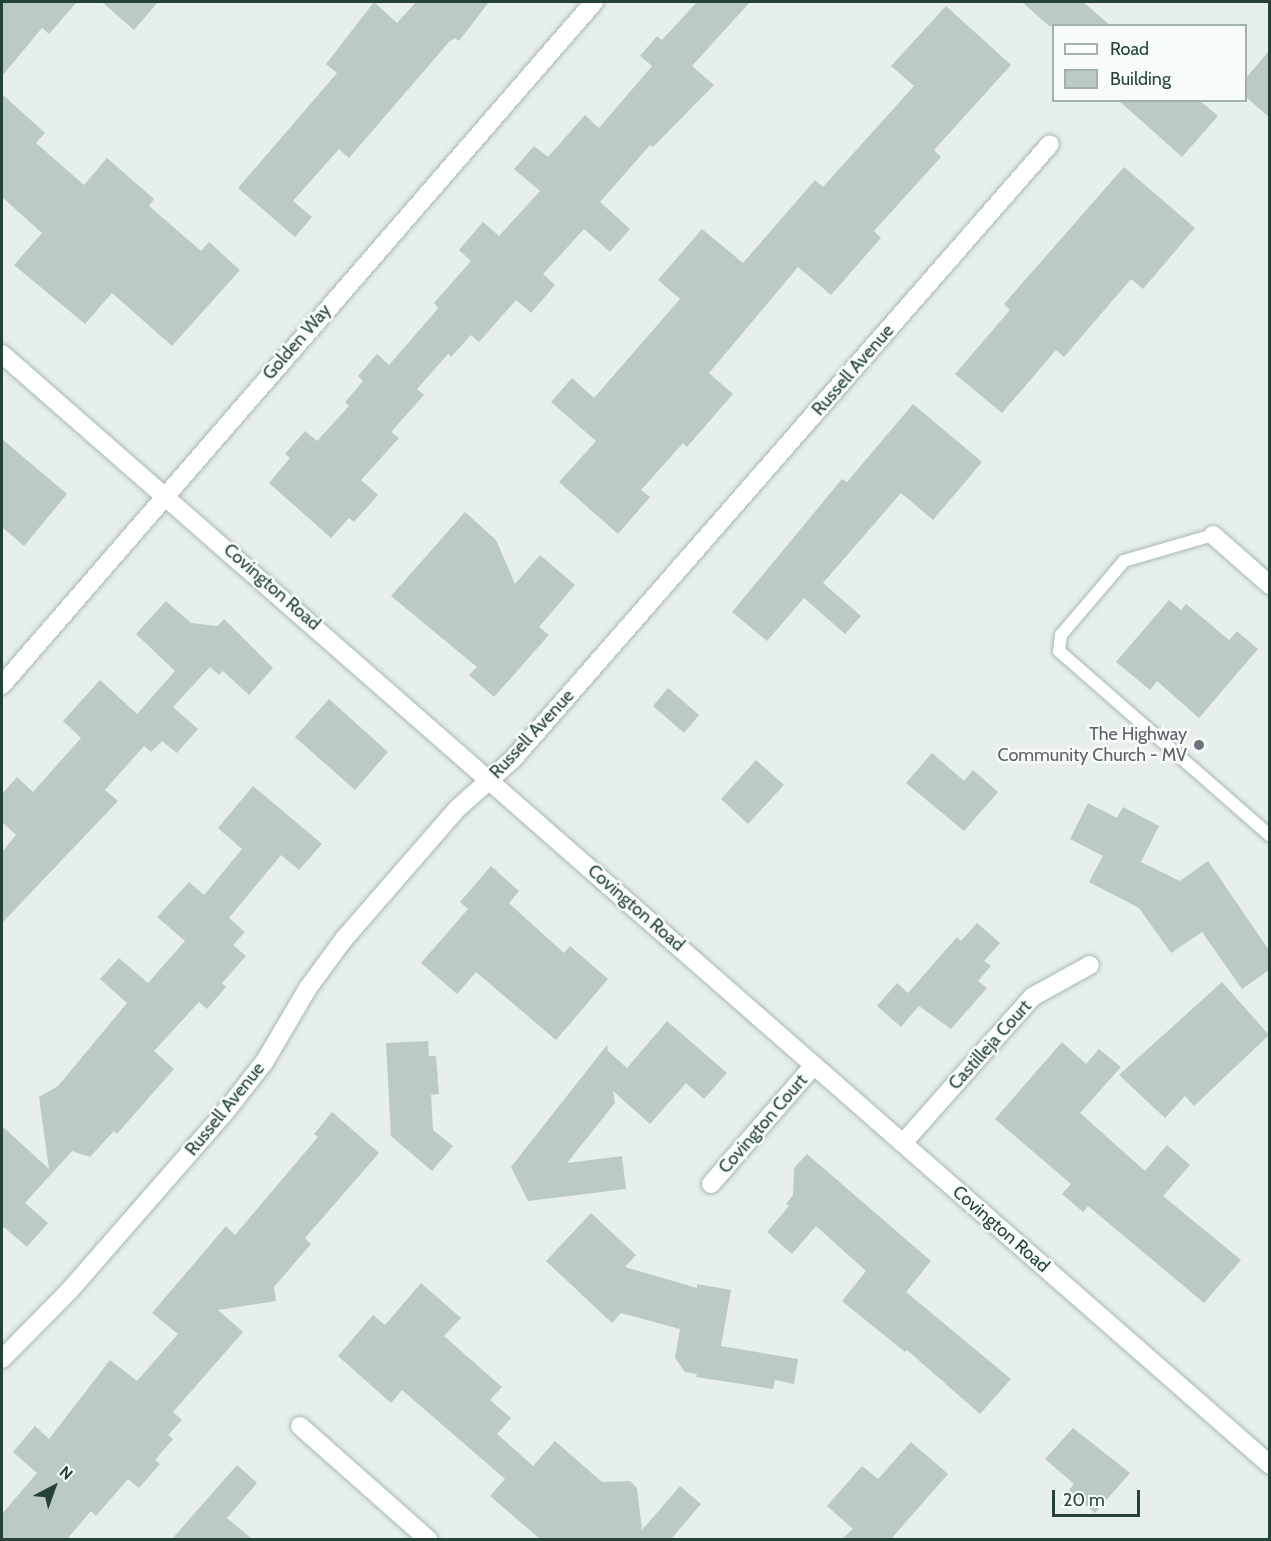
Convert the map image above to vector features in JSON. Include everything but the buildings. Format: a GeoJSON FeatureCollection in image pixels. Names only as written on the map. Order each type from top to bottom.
{"type":"FeatureCollection","features":[{"type":"Feature","properties":{"kind":"street","name":"Golden Way"},"geometry":{"type":"LineString","coordinates":[[2,685],[165,494],[594,2]]}},
{"type":"Feature","properties":{"kind":"street","name":"Russell Avenue"},"geometry":{"type":"LineString","coordinates":[[2,1359],[70,1290],[226,1111],[266,1061],[308,988],[344,939],[458,808],[513,759],[1050,144]]}},
{"type":"Feature","properties":{"kind":"street","name":"Covington Road"},"geometry":{"type":"LineString","coordinates":[[2,354],[165,494],[1269,1465]]}},
{"type":"Feature","properties":{"kind":"street"},"geometry":{"type":"LineString","coordinates":[[1213,534],[1269,585]]}},
{"type":"Feature","properties":{"kind":"street","name":"Castilleja Court"},"geometry":{"type":"LineString","coordinates":[[903,1143],[1032,997],[1090,965]]}},
{"type":"Feature","properties":{"kind":"street","name":"Covington Court"},"geometry":{"type":"LineString","coordinates":[[711,1184],[814,1065]]}},
{"type":"Feature","properties":{"kind":"street"},"geometry":{"type":"LineString","coordinates":[[300,1426],[429,1539]]}},
{"type":"Feature","properties":{"kind":"lane"},"geometry":{"type":"LineString","coordinates":[[1213,534],[1124,561],[1061,635],[1059,651],[1269,836]]}},
{"type":"Feature","properties":{"kind":"place","name":"The Highway Community Church - MV"},"geometry":{"type":"Point","coordinates":[1199,745]}}]}
